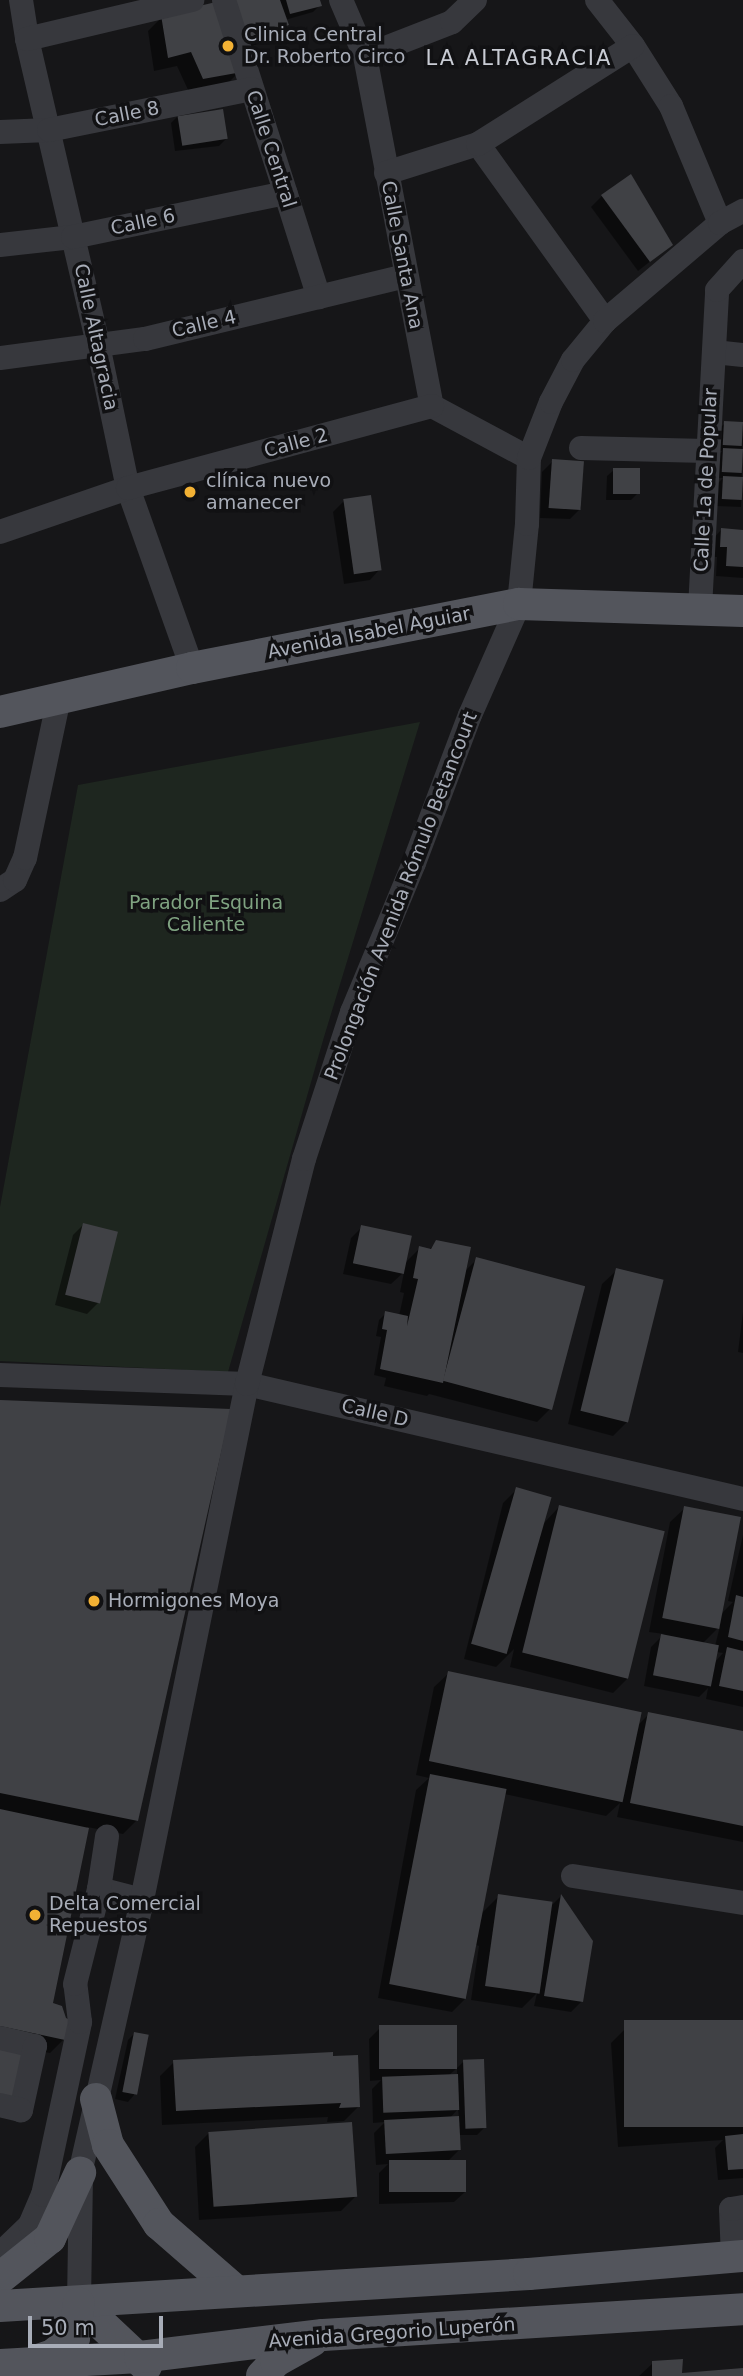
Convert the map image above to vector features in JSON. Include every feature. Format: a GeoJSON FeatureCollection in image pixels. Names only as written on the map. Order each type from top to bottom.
{"type":"FeatureCollection","features":[{"type":"Feature","properties":{"kind":"main road","name":"Avenida Isabel Aguiar"},"geometry":{"type":"LineString","coordinates":[[0,712],[192,668],[519,604],[743,611]]}},
{"type":"Feature","properties":{"kind":"main road"},"geometry":{"type":"LineString","coordinates":[[96,2099],[108,2145],[159,2224],[235,2290]]}},
{"type":"Feature","properties":{"kind":"main road"},"geometry":{"type":"LineString","coordinates":[[0,2278],[50,2238],[80,2174]]}},
{"type":"Feature","properties":{"kind":"main road"},"geometry":{"type":"LineString","coordinates":[[0,2305],[79,2303],[235,2290],[528,2274],[738,2256]]}},
{"type":"Feature","properties":{"kind":"main road"},"geometry":{"type":"LineString","coordinates":[[79,2303],[132,2367]]}},
{"type":"Feature","properties":{"kind":"main road"},"geometry":{"type":"LineString","coordinates":[[10,2369],[53,2355],[74,2338],[79,2303]]}},
{"type":"Feature","properties":{"kind":"main road","name":"Avenida Gregorio Luperón"},"geometry":{"type":"LineString","coordinates":[[10,2369],[132,2367],[323,2334],[743,2309]]}},
{"type":"Feature","properties":{"kind":"main road"},"geometry":{"type":"LineString","coordinates":[[262,2376],[276,2361],[323,2334]]}},
{"type":"Feature","properties":{"kind":"street","name":"Calle Altagracia"},"geometry":{"type":"LineString","coordinates":[[22,0],[27,39],[98,345],[128,488],[192,668]]}},
{"type":"Feature","properties":{"kind":"street"},"geometry":{"type":"LineString","coordinates":[[27,39],[192,0]]}},
{"type":"Feature","properties":{"kind":"street","name":"Calle Central"},"geometry":{"type":"LineString","coordinates":[[224,0],[319,297]]}},
{"type":"Feature","properties":{"kind":"street","name":"Calle Santa Ana"},"geometry":{"type":"LineString","coordinates":[[341,0],[365,56],[432,406]]}},
{"type":"Feature","properties":{"kind":"street"},"geometry":{"type":"LineString","coordinates":[[365,56],[452,22],[475,0]]}},
{"type":"Feature","properties":{"kind":"street"},"geometry":{"type":"LineString","coordinates":[[597,0],[633,46],[671,106],[720,223]]}},
{"type":"Feature","properties":{"kind":"street"},"geometry":{"type":"LineString","coordinates":[[386,173],[478,144],[633,46]]}},
{"type":"Feature","properties":{"kind":"street","name":"Calle 8"},"geometry":{"type":"LineString","coordinates":[[0,132],[49,130],[252,89]]}},
{"type":"Feature","properties":{"kind":"street"},"geometry":{"type":"LineString","coordinates":[[478,144],[605,321]]}},
{"type":"Feature","properties":{"kind":"street","name":"Calle 6"},"geometry":{"type":"LineString","coordinates":[[0,245],[73,237],[285,193]]}},
{"type":"Feature","properties":{"kind":"street","name":"Prolongación Avenida Rómulo Betancourt"},"geometry":{"type":"LineString","coordinates":[[79,2303],[80,2174],[142,1900],[247,1384],[304,1159],[352,1012],[414,863],[470,715],[519,604],[527,524],[529,458],[551,402],[573,360],[605,321],[720,223],[743,211]]}},
{"type":"Feature","properties":{"kind":"street","name":"Calle 1a de Popular"},"geometry":{"type":"LineString","coordinates":[[700,608],[717,289],[743,261]]}},
{"type":"Feature","properties":{"kind":"street","name":"Calle 4"},"geometry":{"type":"LineString","coordinates":[[0,358],[145,339],[406,276]]}},
{"type":"Feature","properties":{"kind":"street"},"geometry":{"type":"LineString","coordinates":[[714,352],[743,355]]}},
{"type":"Feature","properties":{"kind":"street"},"geometry":{"type":"LineString","coordinates":[[432,406],[529,458]]}},
{"type":"Feature","properties":{"kind":"street","name":"Calle 2"},"geometry":{"type":"LineString","coordinates":[[0,532],[128,488],[432,406]]}},
{"type":"Feature","properties":{"kind":"street"},"geometry":{"type":"LineString","coordinates":[[581,448],[707,451]]}},
{"type":"Feature","properties":{"kind":"street"},"geometry":{"type":"LineString","coordinates":[[0,890],[15,880],[25,858],[59,698]]}},
{"type":"Feature","properties":{"kind":"street","name":"Calle D"},"geometry":{"type":"LineString","coordinates":[[0,1375],[247,1384],[743,1499]]}},
{"type":"Feature","properties":{"kind":"street"},"geometry":{"type":"LineString","coordinates":[[0,2254],[30,2225],[43,2195],[80,2022],[75,1984],[99,1889],[107,1836]]}},
{"type":"Feature","properties":{"kind":"street"},"geometry":{"type":"LineString","coordinates":[[573,1876],[743,1903]]}},
{"type":"Feature","properties":{"kind":"street"},"geometry":{"type":"LineString","coordinates":[[99,1889],[142,1900]]}},
{"type":"Feature","properties":{"kind":"street"},"geometry":{"type":"LineString","coordinates":[[80,2022],[112,2028]]}},
{"type":"Feature","properties":{"kind":"street"},"geometry":{"type":"LineString","coordinates":[[0,2038],[36,2046],[21,2110],[0,2105]]}},
{"type":"Feature","properties":{"kind":"street"},"geometry":{"type":"LineString","coordinates":[[738,2256],[731,2208],[743,2207]]}},
{"type":"Feature","properties":{"kind":"green space","name":"Parador Esquina Caliente"},"geometry":{"type":"Polygon","coordinates":[[[420,722],[324,1037],[228,1372],[0,1361],[0,1207],[78,785],[420,722]]]}},
{"type":"Feature","properties":{"kind":"building"},"geometry":{"type":"Polygon","coordinates":[[[232,0],[280,0],[289,25],[244,40],[232,0]]]}},
{"type":"Feature","properties":{"kind":"building"},"geometry":{"type":"Polygon","coordinates":[[[286,0],[320,0],[322,6],[290,14],[286,0]]]}},
{"type":"Feature","properties":{"kind":"building"},"geometry":{"type":"Polygon","coordinates":[[[216,2],[242,72],[203,79],[191,52],[168,58],[161,15],[216,2]]]}},
{"type":"Feature","properties":{"kind":"building"},"geometry":{"type":"Polygon","coordinates":[[[223,109],[228,139],[182,146],[178,116],[223,109]]]}},
{"type":"Feature","properties":{"kind":"building"},"geometry":{"type":"Polygon","coordinates":[[[631,174],[673,245],[650,262],[601,195],[631,174]]]}},
{"type":"Feature","properties":{"kind":"building"},"geometry":{"type":"Polygon","coordinates":[[[724,421],[743,422],[742,446],[723,445],[724,421]]]}},
{"type":"Feature","properties":{"kind":"building"},"geometry":{"type":"Polygon","coordinates":[[[723,448],[743,449],[742,473],[722,472],[723,448]]]}},
{"type":"Feature","properties":{"kind":"building"},"geometry":{"type":"Polygon","coordinates":[[[552,459],[584,461],[581,510],[549,508],[552,459]]]}},
{"type":"Feature","properties":{"kind":"building"},"geometry":{"type":"Polygon","coordinates":[[[613,468],[640,468],[640,494],[613,494],[613,468]]]}},
{"type":"Feature","properties":{"kind":"building"},"geometry":{"type":"Polygon","coordinates":[[[723,476],[743,477],[742,500],[722,499],[723,476]]]}},
{"type":"Feature","properties":{"kind":"building"},"geometry":{"type":"Polygon","coordinates":[[[371,495],[382,570],[354,574],[343,499],[371,495]]]}},
{"type":"Feature","properties":{"kind":"building"},"geometry":{"type":"Polygon","coordinates":[[[721,528],[743,530],[743,567],[726,566],[727,547],[720,547],[721,528]]]}},
{"type":"Feature","properties":{"kind":"building"},"geometry":{"type":"Polygon","coordinates":[[[83,1223],[118,1232],[100,1304],[65,1295],[83,1223]]]}},
{"type":"Feature","properties":{"kind":"building"},"geometry":{"type":"Polygon","coordinates":[[[361,1225],[412,1236],[404,1274],[353,1263],[361,1225]]]}},
{"type":"Feature","properties":{"kind":"building"},"geometry":{"type":"Polygon","coordinates":[[[436,1240],[471,1247],[443,1383],[380,1369],[387,1330],[382,1329],[385,1311],[408,1316],[407,1326],[418,1279],[413,1278],[419,1246],[431,1249],[436,1240]]]}},
{"type":"Feature","properties":{"kind":"building"},"geometry":{"type":"Polygon","coordinates":[[[476,1257],[585,1286],[552,1410],[443,1381],[476,1257]]]}},
{"type":"Feature","properties":{"kind":"building"},"geometry":{"type":"Polygon","coordinates":[[[616,1268],[664,1280],[628,1422],[580,1411],[616,1268]]]}},
{"type":"Feature","properties":{"kind":"building","name":"Hormigones Moya"},"geometry":{"type":"Polygon","coordinates":[[[0,1400],[231,1409],[138,1821],[0,1793],[0,1400]]]}},
{"type":"Feature","properties":{"kind":"building"},"geometry":{"type":"Polygon","coordinates":[[[516,1487],[552,1497],[507,1654],[471,1644],[516,1487]]]}},
{"type":"Feature","properties":{"kind":"building"},"geometry":{"type":"Polygon","coordinates":[[[559,1505],[665,1531],[628,1679],[522,1652],[559,1505]]]}},
{"type":"Feature","properties":{"kind":"building"},"geometry":{"type":"Polygon","coordinates":[[[684,1506],[741,1517],[719,1629],[662,1618],[684,1506]]]}},
{"type":"Feature","properties":{"kind":"building"},"geometry":{"type":"Polygon","coordinates":[[[736,1595],[743,1597],[743,1641],[728,1637],[736,1595]]]}},
{"type":"Feature","properties":{"kind":"building"},"geometry":{"type":"Polygon","coordinates":[[[661,1634],[719,1645],[711,1686],[653,1675],[661,1634]]]}},
{"type":"Feature","properties":{"kind":"building"},"geometry":{"type":"Polygon","coordinates":[[[727,1647],[743,1651],[743,1691],[719,1686],[727,1647]]]}},
{"type":"Feature","properties":{"kind":"building"},"geometry":{"type":"Polygon","coordinates":[[[448,1671],[642,1712],[623,1802],[429,1761],[448,1671]]]}},
{"type":"Feature","properties":{"kind":"building"},"geometry":{"type":"Polygon","coordinates":[[[648,1712],[743,1731],[743,1826],[630,1803],[648,1712]]]}},
{"type":"Feature","properties":{"kind":"building"},"geometry":{"type":"Polygon","coordinates":[[[430,1774],[507,1789],[466,1999],[389,1984],[430,1774]]]}},
{"type":"Feature","properties":{"kind":"building","name":"Delta Comercial Repuestos"},"geometry":{"type":"Polygon","coordinates":[[[0,1809],[89,1828],[53,2003],[62,2006],[66,2018],[70,2020],[65,2040],[0,2026],[0,1809]]]}},
{"type":"Feature","properties":{"kind":"building"},"geometry":{"type":"Polygon","coordinates":[[[498,1894],[552,1902],[540,1994],[485,1986],[498,1894]]]}},
{"type":"Feature","properties":{"kind":"building"},"geometry":{"type":"Polygon","coordinates":[[[561,1894],[593,1941],[583,2002],[544,1996],[561,1894]]]}},
{"type":"Feature","properties":{"kind":"building"},"geometry":{"type":"Polygon","coordinates":[[[624,2020],[743,2020],[743,2127],[624,2127],[624,2020]]]}},
{"type":"Feature","properties":{"kind":"building"},"geometry":{"type":"Polygon","coordinates":[[[379,2025],[457,2025],[457,2069],[379,2069],[379,2025]]]}},
{"type":"Feature","properties":{"kind":"building"},"geometry":{"type":"Polygon","coordinates":[[[134,2032],[149,2035],[137,2095],[122,2092],[134,2032]]]}},
{"type":"Feature","properties":{"kind":"building"},"geometry":{"type":"Polygon","coordinates":[[[0,2049],[25,2054],[15,2100],[0,2097],[0,2049]]]}},
{"type":"Feature","properties":{"kind":"building"},"geometry":{"type":"Polygon","coordinates":[[[333,2052],[333,2056],[358,2055],[360,2107],[339,2108],[341,2103],[176,2111],[173,2060],[333,2052]]]}},
{"type":"Feature","properties":{"kind":"building"},"geometry":{"type":"Polygon","coordinates":[[[484,2059],[486,2128],[465,2129],[463,2060],[484,2059]]]}},
{"type":"Feature","properties":{"kind":"building"},"geometry":{"type":"Polygon","coordinates":[[[458,2074],[459,2110],[383,2113],[382,2077],[458,2074]]]}},
{"type":"Feature","properties":{"kind":"building"},"geometry":{"type":"Polygon","coordinates":[[[459,2116],[461,2150],[386,2154],[384,2120],[459,2116]]]}},
{"type":"Feature","properties":{"kind":"building"},"geometry":{"type":"Polygon","coordinates":[[[352,2122],[357,2197],[214,2207],[208,2132],[352,2122]]]}},
{"type":"Feature","properties":{"kind":"building"},"geometry":{"type":"Polygon","coordinates":[[[743,2134],[743,2169],[728,2170],[725,2136],[743,2134]]]}},
{"type":"Feature","properties":{"kind":"building"},"geometry":{"type":"Polygon","coordinates":[[[389,2160],[466,2160],[466,2192],[389,2192],[389,2160]]]}},
{"type":"Feature","properties":{"kind":"building"},"geometry":{"type":"Polygon","coordinates":[[[683,2359],[682,2373],[743,2368],[743,2376],[652,2376],[652,2361],[683,2359]]]}},
{"type":"Feature","properties":{"kind":"place","name":"Clinica Central Dr. Roberto Circo"},"geometry":{"type":"Point","coordinates":[228,46]}},
{"type":"Feature","properties":{"kind":"place","name":"clínica nuevo amanecer"},"geometry":{"type":"Point","coordinates":[190,492]}},
{"type":"Feature","properties":{"kind":"place","name":"Hormigones Moya"},"geometry":{"type":"Point","coordinates":[94,1601]}},
{"type":"Feature","properties":{"kind":"place","name":"Delta Comercial Repuestos"},"geometry":{"type":"Point","coordinates":[35,1915]}},
{"type":"Feature","properties":{"kind":"district","name":"LA ALTAGRACIA"},"geometry":{"type":"Point","coordinates":[519,58]}}]}
